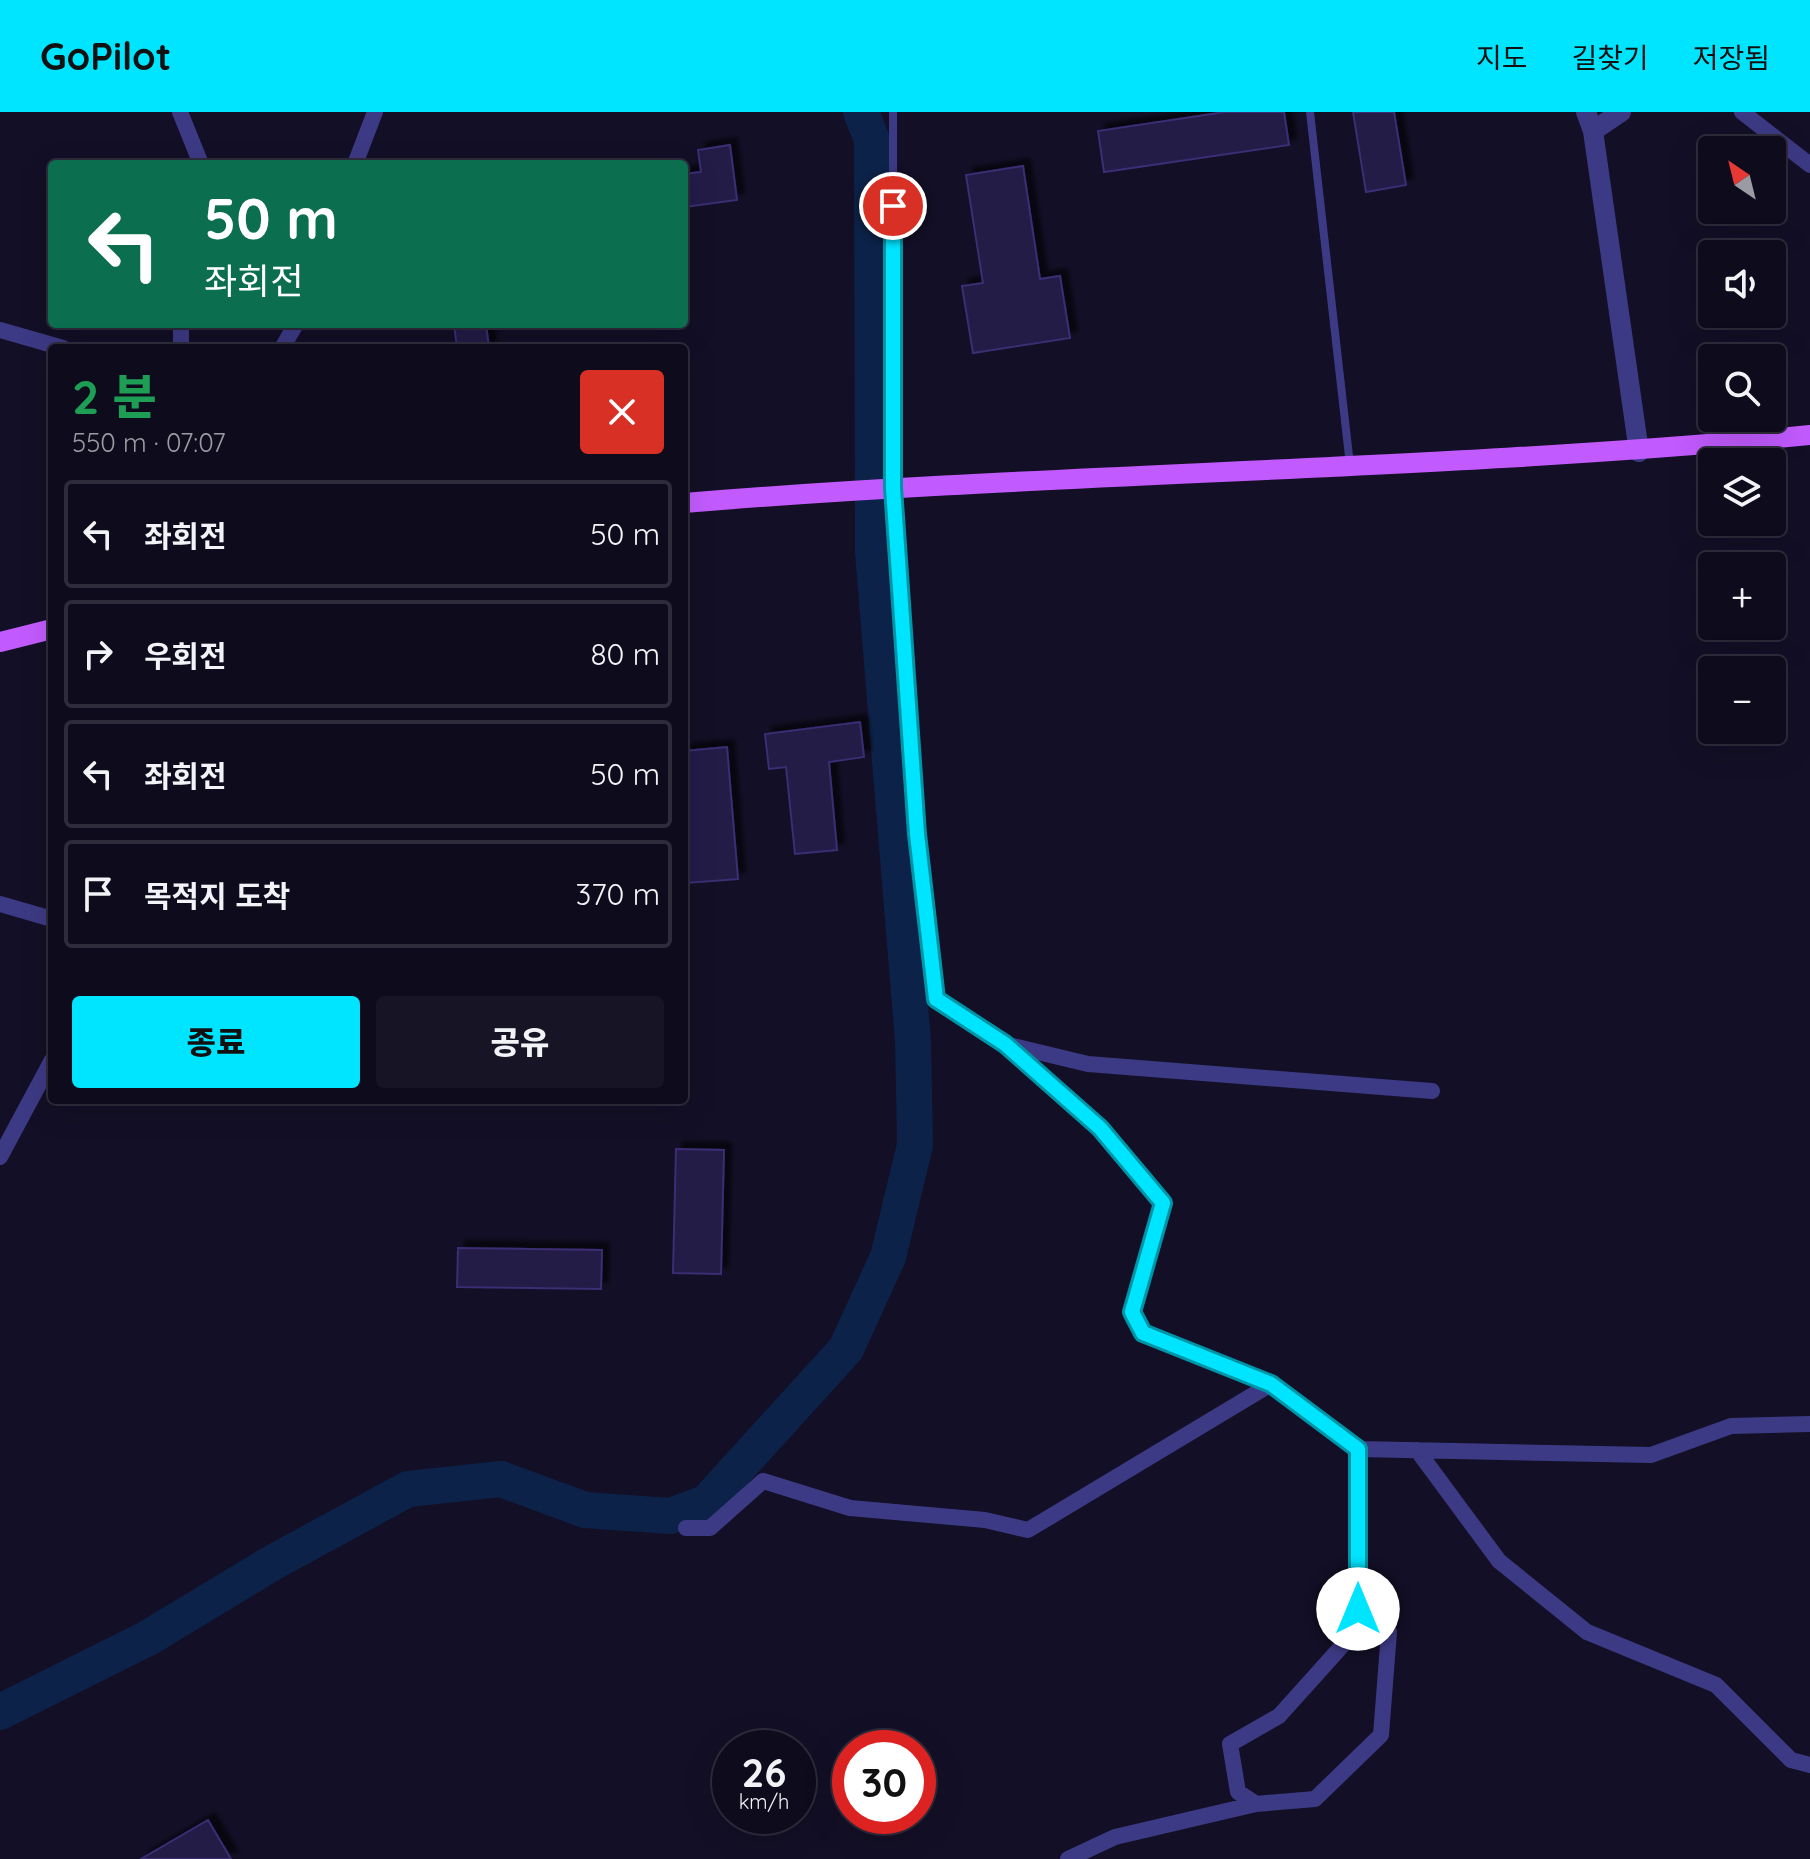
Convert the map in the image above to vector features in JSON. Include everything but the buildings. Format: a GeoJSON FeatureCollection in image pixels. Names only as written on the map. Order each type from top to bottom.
{"type":"FeatureCollection","features":[{"type":"Feature","properties":{"kind":"main road"},"geometry":{"type":"LineString","coordinates":[[688,503],[847,489],[1639,452],[1810,435]]}},
{"type":"Feature","properties":{"kind":"main road"},"geometry":{"type":"LineString","coordinates":[[0,642],[48,630]]}},
{"type":"Feature","properties":{"kind":"street"},"geometry":{"type":"LineString","coordinates":[[180,112],[199,160]]}},
{"type":"Feature","properties":{"kind":"street"},"geometry":{"type":"LineString","coordinates":[[357,160],[375,112]]}},
{"type":"Feature","properties":{"kind":"street"},"geometry":{"type":"LineString","coordinates":[[1621,112],[1590,122],[1639,452]]}},
{"type":"Feature","properties":{"kind":"street"},"geometry":{"type":"LineString","coordinates":[[1742,112],[1810,165]]}},
{"type":"Feature","properties":{"kind":"street"},"geometry":{"type":"LineString","coordinates":[[0,330],[49,344]]}},
{"type":"Feature","properties":{"kind":"street"},"geometry":{"type":"LineString","coordinates":[[892,489],[917,834],[936,999],[1005,1044],[1100,1128],[1163,1203],[1132,1312],[1143,1333],[1271,1384],[1358,1449],[1651,1455],[1731,1426],[1810,1424]]}},
{"type":"Feature","properties":{"kind":"street"},"geometry":{"type":"LineString","coordinates":[[0,904],[48,918]]}},
{"type":"Feature","properties":{"kind":"street"},"geometry":{"type":"LineString","coordinates":[[1005,1044],[1088,1064],[1432,1091]]}},
{"type":"Feature","properties":{"kind":"street"},"geometry":{"type":"LineString","coordinates":[[0,1157],[48,1067]]}},
{"type":"Feature","properties":{"kind":"street"},"geometry":{"type":"LineString","coordinates":[[686,1528],[710,1528],[763,1481],[850,1508],[985,1520],[1028,1530],[1271,1384]]}},
{"type":"Feature","properties":{"kind":"street"},"geometry":{"type":"LineString","coordinates":[[1068,1859],[1115,1837],[1256,1804],[1315,1799],[1381,1735],[1389,1632],[1358,1609],[1358,1449]]}},
{"type":"Feature","properties":{"kind":"street"},"geometry":{"type":"LineString","coordinates":[[1417,1450],[1499,1561],[1587,1632],[1716,1685],[1791,1760],[1810,1765]]}},
{"type":"Feature","properties":{"kind":"street"},"geometry":{"type":"LineString","coordinates":[[1256,1804],[1238,1792],[1230,1744],[1279,1716],[1368,1617]]}},
{"type":"Feature","properties":{"kind":"lane"},"geometry":{"type":"LineString","coordinates":[[892,489],[893,112]]}},
{"type":"Feature","properties":{"kind":"lane"},"geometry":{"type":"LineString","coordinates":[[1310,112],[1350,466]]}},
{"type":"Feature","properties":{"kind":"waterway"},"geometry":{"type":"LineString","coordinates":[[0,1712],[148,1638],[272,1563],[408,1489],[501,1479],[585,1510],[670,1516],[706,1503],[846,1349],[888,1257],[915,1145],[913,1041],[873,553],[872,140],[861,112]]}},
{"type":"Feature","properties":{"kind":"route"},"geometry":{"type":"LineString","coordinates":[[893,206],[893,488],[917,834],[936,999],[1005,1044],[1100,1128],[1163,1203],[1132,1312],[1143,1333],[1271,1384],[1358,1449],[1358,1609]]}}]}
